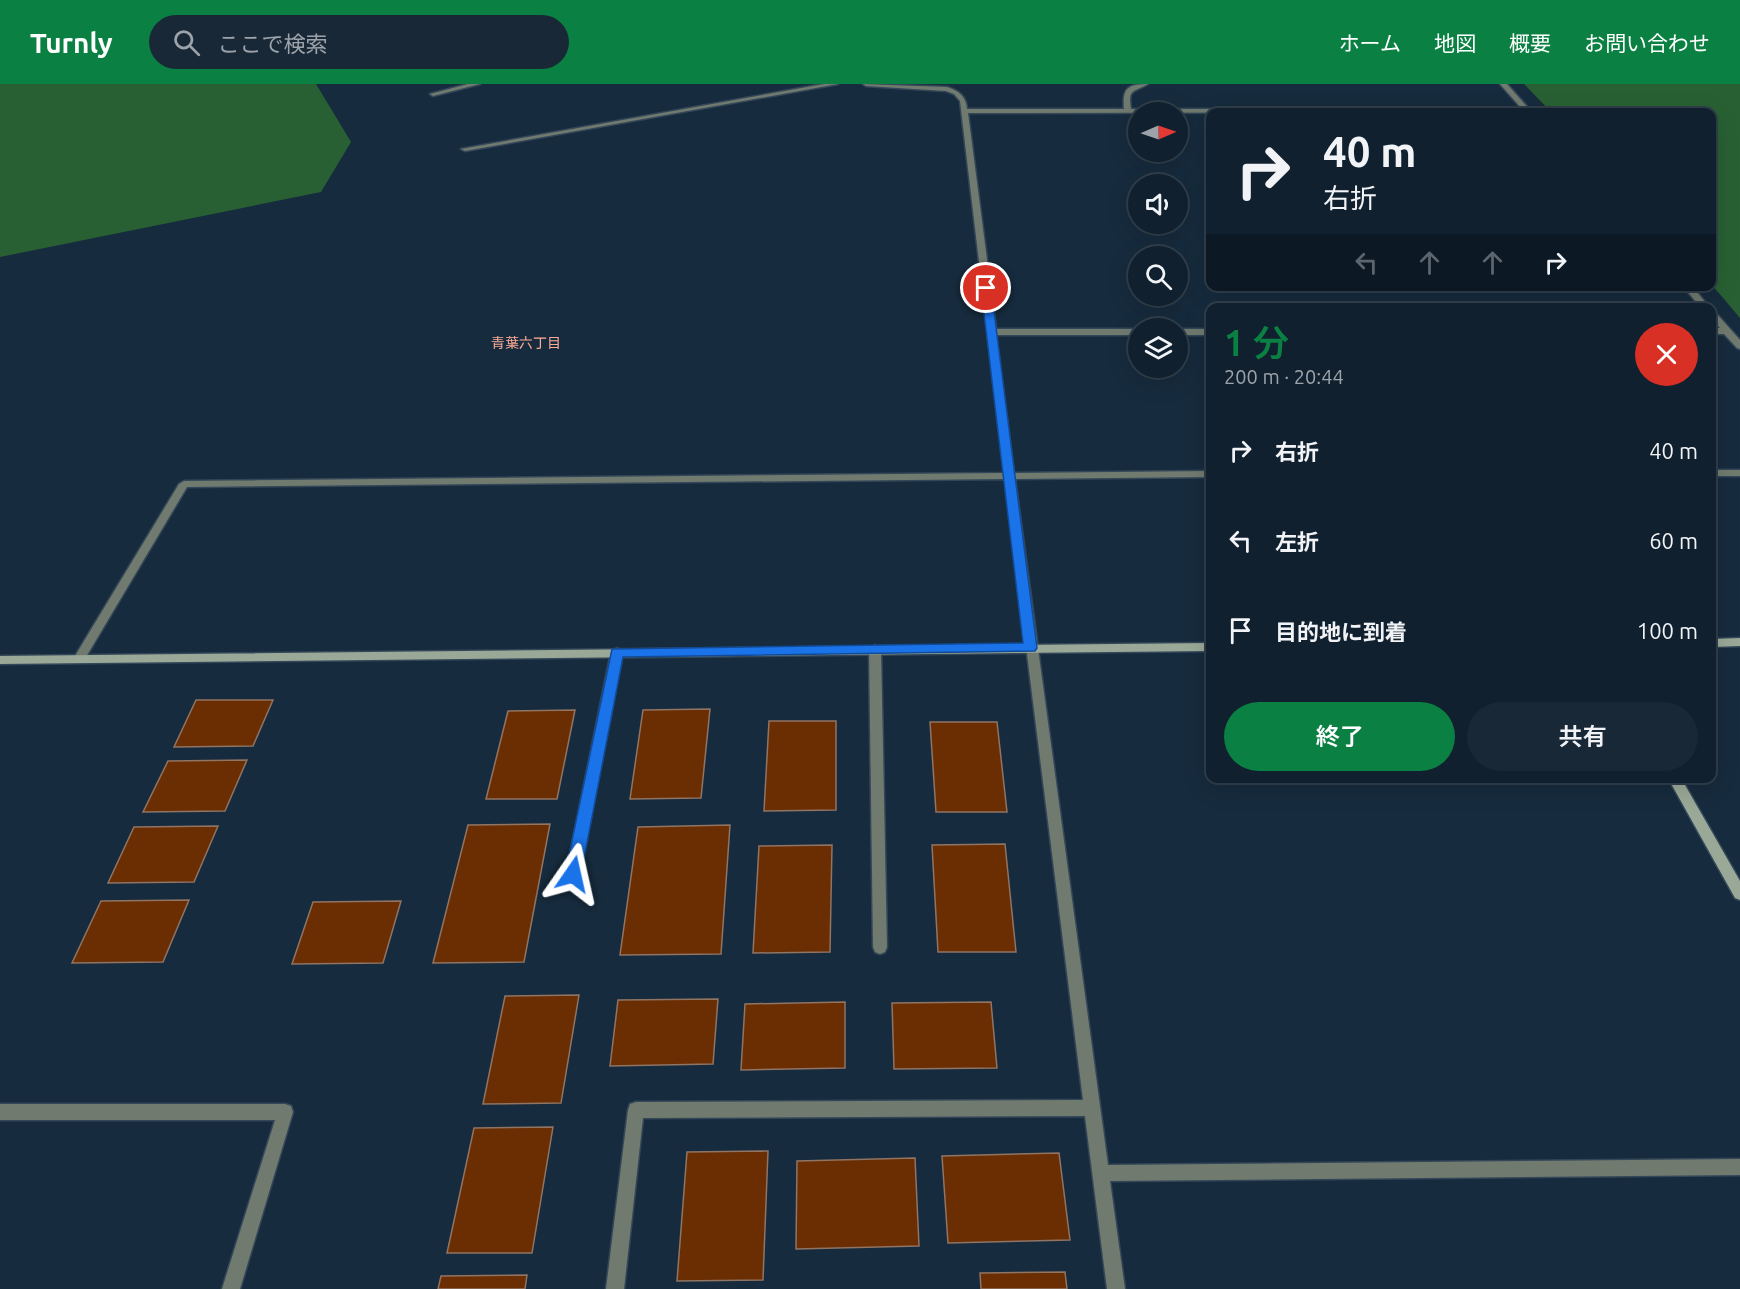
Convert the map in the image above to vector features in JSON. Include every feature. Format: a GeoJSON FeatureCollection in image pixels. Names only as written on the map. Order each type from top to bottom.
{"type":"FeatureCollection","features":[{"type":"Feature","properties":{"kind":"street"},"geometry":{"type":"LineString","coordinates":[[433,94],[477,84]]}},
{"type":"Feature","properties":{"kind":"street"},"geometry":{"type":"LineString","coordinates":[[465,149],[835,84]]}},
{"type":"Feature","properties":{"kind":"street"},"geometry":{"type":"LineString","coordinates":[[866,84],[947,89],[956,93],[963,101],[1030,648],[1116,1289]]}},
{"type":"Feature","properties":{"kind":"street"},"geometry":{"type":"LineString","coordinates":[[964,111],[1128,111],[1126,96],[1128,90],[1145,84]]}},
{"type":"Feature","properties":{"kind":"street"},"geometry":{"type":"LineString","coordinates":[[1503,84],[1524,108]]}},
{"type":"Feature","properties":{"kind":"street"},"geometry":{"type":"LineString","coordinates":[[1188,111],[1206,111]]}},
{"type":"Feature","properties":{"kind":"street"},"geometry":{"type":"LineString","coordinates":[[1691,291],[1702,303]]}},
{"type":"Feature","properties":{"kind":"street"},"geometry":{"type":"LineString","coordinates":[[1716,318],[1740,346]]}},
{"type":"Feature","properties":{"kind":"street"},"geometry":{"type":"LineString","coordinates":[[991,332],[1128,332]]}},
{"type":"Feature","properties":{"kind":"street"},"geometry":{"type":"LineString","coordinates":[[1188,332],[1206,332]]}},
{"type":"Feature","properties":{"kind":"street"},"geometry":{"type":"LineString","coordinates":[[1716,332],[1728,332]]}},
{"type":"Feature","properties":{"kind":"street"},"geometry":{"type":"LineString","coordinates":[[1716,473],[1740,473]]}},
{"type":"Feature","properties":{"kind":"street"},"geometry":{"type":"LineString","coordinates":[[79,659],[184,484],[1009,474],[1206,474]]}},
{"type":"Feature","properties":{"kind":"street"},"geometry":{"type":"LineString","coordinates":[[1716,643],[1740,642]]}},
{"type":"Feature","properties":{"kind":"street"},"geometry":{"type":"LineString","coordinates":[[0,660],[1206,647]]}},
{"type":"Feature","properties":{"kind":"street"},"geometry":{"type":"LineString","coordinates":[[875,649],[880,947]]}},
{"type":"Feature","properties":{"kind":"street"},"geometry":{"type":"LineString","coordinates":[[573,874],[617,652]]}},
{"type":"Feature","properties":{"kind":"street"},"geometry":{"type":"LineString","coordinates":[[1677,783],[1740,894]]}},
{"type":"Feature","properties":{"kind":"street"},"geometry":{"type":"LineString","coordinates":[[615,1289],[636,1110],[1092,1108]]}},
{"type":"Feature","properties":{"kind":"street"},"geometry":{"type":"LineString","coordinates":[[0,1112],[285,1112],[231,1289]]}},
{"type":"Feature","properties":{"kind":"street"},"geometry":{"type":"LineString","coordinates":[[1100,1173],[1740,1167]]}},
{"type":"Feature","properties":{"kind":"green space"},"geometry":{"type":"Polygon","coordinates":[[[0,84],[316,84],[351,142],[321,192],[0,257],[0,84]]]}},
{"type":"Feature","properties":{"kind":"green space"},"geometry":{"type":"Polygon","coordinates":[[[1524,84],[1740,84],[1740,318],[1716,290],[1716,108],[1547,108],[1524,84]]]}},
{"type":"Feature","properties":{"kind":"building"},"geometry":{"type":"Polygon","coordinates":[[[196,700],[273,700],[253,746],[174,747],[196,700]]]}},
{"type":"Feature","properties":{"kind":"building"},"geometry":{"type":"Polygon","coordinates":[[[710,709],[701,798],[630,799],[643,710],[710,709]]]}},
{"type":"Feature","properties":{"kind":"building"},"geometry":{"type":"Polygon","coordinates":[[[575,710],[557,799],[486,799],[508,711],[575,710]]]}},
{"type":"Feature","properties":{"kind":"building"},"geometry":{"type":"Polygon","coordinates":[[[769,721],[836,721],[836,810],[764,811],[769,721]]]}},
{"type":"Feature","properties":{"kind":"building"},"geometry":{"type":"Polygon","coordinates":[[[930,722],[997,722],[1007,812],[936,812],[930,722]]]}},
{"type":"Feature","properties":{"kind":"building"},"geometry":{"type":"Polygon","coordinates":[[[247,760],[225,811],[143,812],[168,761],[247,760]]]}},
{"type":"Feature","properties":{"kind":"building"},"geometry":{"type":"Polygon","coordinates":[[[550,824],[524,962],[433,963],[468,825],[550,824]]]}},
{"type":"Feature","properties":{"kind":"building"},"geometry":{"type":"Polygon","coordinates":[[[730,825],[721,954],[620,955],[638,827],[730,825]]]}},
{"type":"Feature","properties":{"kind":"building"},"geometry":{"type":"Polygon","coordinates":[[[218,826],[194,882],[108,883],[134,827],[218,826]]]}},
{"type":"Feature","properties":{"kind":"building"},"geometry":{"type":"Polygon","coordinates":[[[1005,844],[1016,952],[938,952],[932,845],[1005,844]]]}},
{"type":"Feature","properties":{"kind":"building"},"geometry":{"type":"Polygon","coordinates":[[[832,845],[830,952],[753,953],[759,846],[832,845]]]}},
{"type":"Feature","properties":{"kind":"building"},"geometry":{"type":"Polygon","coordinates":[[[189,900],[163,962],[72,963],[101,901],[189,900]]]}},
{"type":"Feature","properties":{"kind":"building"},"geometry":{"type":"Polygon","coordinates":[[[401,901],[383,963],[292,964],[313,902],[401,901]]]}},
{"type":"Feature","properties":{"kind":"building"},"geometry":{"type":"Polygon","coordinates":[[[579,995],[561,1103],[483,1104],[505,996],[579,995]]]}},
{"type":"Feature","properties":{"kind":"building"},"geometry":{"type":"Polygon","coordinates":[[[718,999],[713,1064],[610,1066],[618,1000],[718,999]]]}},
{"type":"Feature","properties":{"kind":"building"},"geometry":{"type":"Polygon","coordinates":[[[845,1002],[845,1068],[741,1070],[745,1004],[845,1002]]]}},
{"type":"Feature","properties":{"kind":"building"},"geometry":{"type":"Polygon","coordinates":[[[991,1002],[997,1068],[894,1069],[892,1003],[991,1002]]]}},
{"type":"Feature","properties":{"kind":"building"},"geometry":{"type":"Polygon","coordinates":[[[553,1127],[532,1253],[447,1253],[474,1128],[553,1127]]]}},
{"type":"Feature","properties":{"kind":"building"},"geometry":{"type":"Polygon","coordinates":[[[768,1151],[763,1280],[677,1281],[687,1152],[768,1151]]]}},
{"type":"Feature","properties":{"kind":"building"},"geometry":{"type":"Polygon","coordinates":[[[1059,1153],[1070,1240],[948,1243],[942,1156],[1059,1153]]]}},
{"type":"Feature","properties":{"kind":"building"},"geometry":{"type":"Polygon","coordinates":[[[915,1158],[919,1246],[796,1249],[797,1161],[915,1158]]]}},
{"type":"Feature","properties":{"kind":"building"},"geometry":{"type":"Polygon","coordinates":[[[1065,1272],[1067,1289],[981,1289],[980,1273],[1065,1272]]]}},
{"type":"Feature","properties":{"kind":"building"},"geometry":{"type":"Polygon","coordinates":[[[527,1275],[525,1289],[438,1289],[441,1276],[527,1275]]]}},
{"type":"Feature","properties":{"kind":"district","name":"青葉六丁目"},"geometry":{"type":"Point","coordinates":[526,343]}},
{"type":"Feature","properties":{"kind":"route"},"geometry":{"type":"LineString","coordinates":[[573,874],[617,652],[1030,648],[986,288]]}}]}
